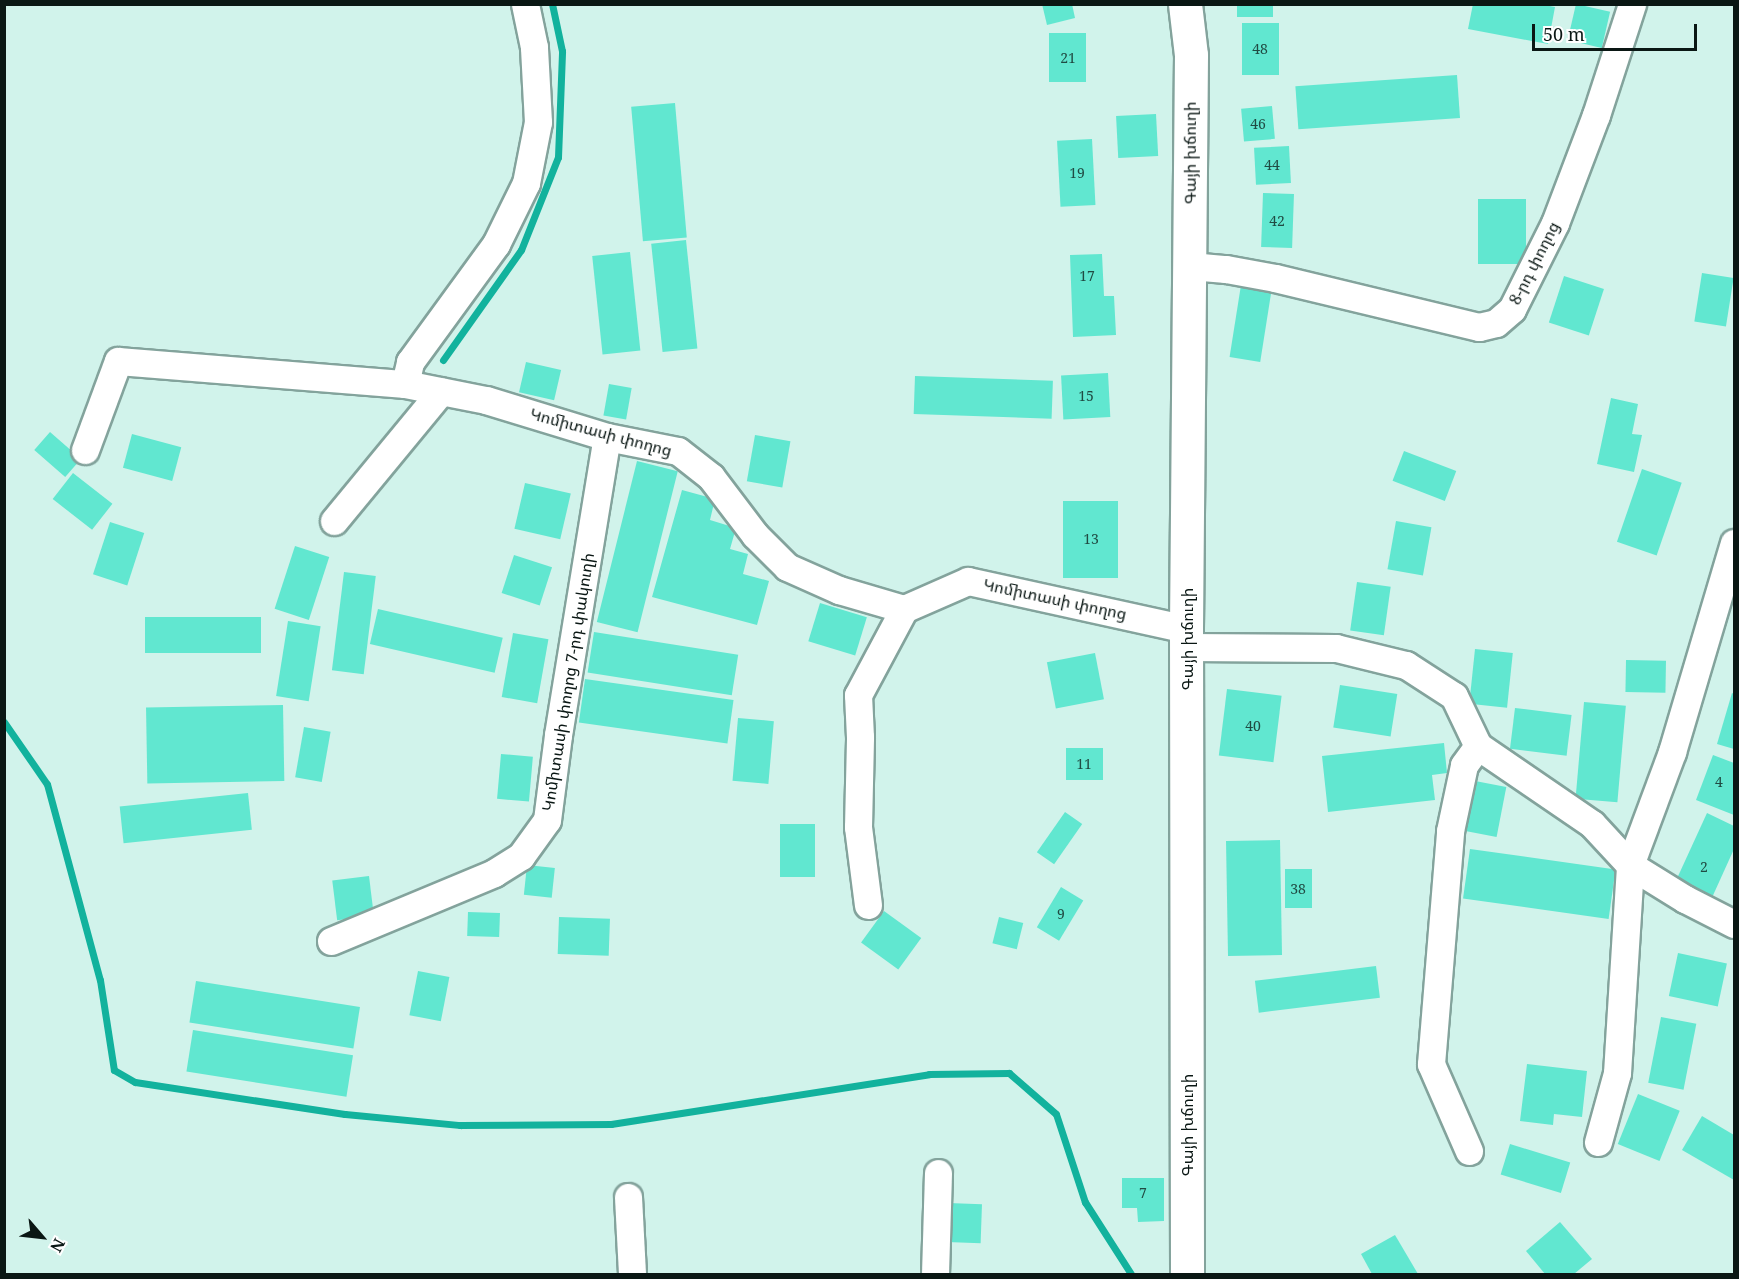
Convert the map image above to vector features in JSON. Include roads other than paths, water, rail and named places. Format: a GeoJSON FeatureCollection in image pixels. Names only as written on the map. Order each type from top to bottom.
{"type":"FeatureCollection","features":[{"type":"Feature","properties":{"kind":"main road","name":"Գայի խճուղի"},"geometry":{"type":"LineString","coordinates":[[1185,4],[1191,55],[1186,638],[1187,1275]]}},
{"type":"Feature","properties":{"kind":"street"},"geometry":{"type":"LineString","coordinates":[[405,384],[410,362],[496,244],[526,183],[538,122],[534,48],[525,4]]}},
{"type":"Feature","properties":{"kind":"street","name":"8-րդ փողոց"},"geometry":{"type":"LineString","coordinates":[[1190,266],[1226,269],[1275,278],[1479,327],[1496,323],[1512,309],[1555,223],[1596,115],[1632,4]]}},
{"type":"Feature","properties":{"kind":"street","name":"Կոմիտասի փողոց"},"geometry":{"type":"LineString","coordinates":[[85,450],[118,361],[405,384],[486,400],[607,437],[678,451],[711,477],[755,535],[787,567],[838,590],[904,609],[968,581],[1186,638],[1336,648],[1406,665],[1454,696],[1478,746],[1592,824],[1630,865],[1684,899],[1734,924]]}},
{"type":"Feature","properties":{"kind":"street"},"geometry":{"type":"LineString","coordinates":[[334,521],[441,391]]}},
{"type":"Feature","properties":{"kind":"street","name":"Կոմիտասի փողոց 7-րդ փակուղի"},"geometry":{"type":"LineString","coordinates":[[331,940],[494,873],[521,856],[547,820],[558,735],[607,437]]}},
{"type":"Feature","properties":{"kind":"street"},"geometry":{"type":"LineString","coordinates":[[1598,1142],[1617,1073],[1630,865],[1672,752],[1734,543]]}},
{"type":"Feature","properties":{"kind":"street"},"geometry":{"type":"LineString","coordinates":[[868,905],[858,827],[860,737],[858,694],[904,609]]}},
{"type":"Feature","properties":{"kind":"street"},"geometry":{"type":"LineString","coordinates":[[1469,1151],[1431,1064],[1450,831],[1464,765],[1478,746]]}},
{"type":"Feature","properties":{"kind":"street"},"geometry":{"type":"LineString","coordinates":[[935,1275],[938,1173]]}},
{"type":"Feature","properties":{"kind":"street"},"geometry":{"type":"LineString","coordinates":[[628,1197],[632,1275]]}},
{"type":"Feature","properties":{"kind":"waterway"},"geometry":{"type":"LineString","coordinates":[[443,360],[521,250],[558,157],[562,51],[552,4]]}},
{"type":"Feature","properties":{"kind":"waterway"},"geometry":{"type":"LineString","coordinates":[[4,722],[47,784],[100,980],[114,1070],[135,1082],[345,1114],[460,1125],[611,1124],[929,1074],[1009,1073],[1056,1114],[1085,1202],[1131,1274]]}}]}
